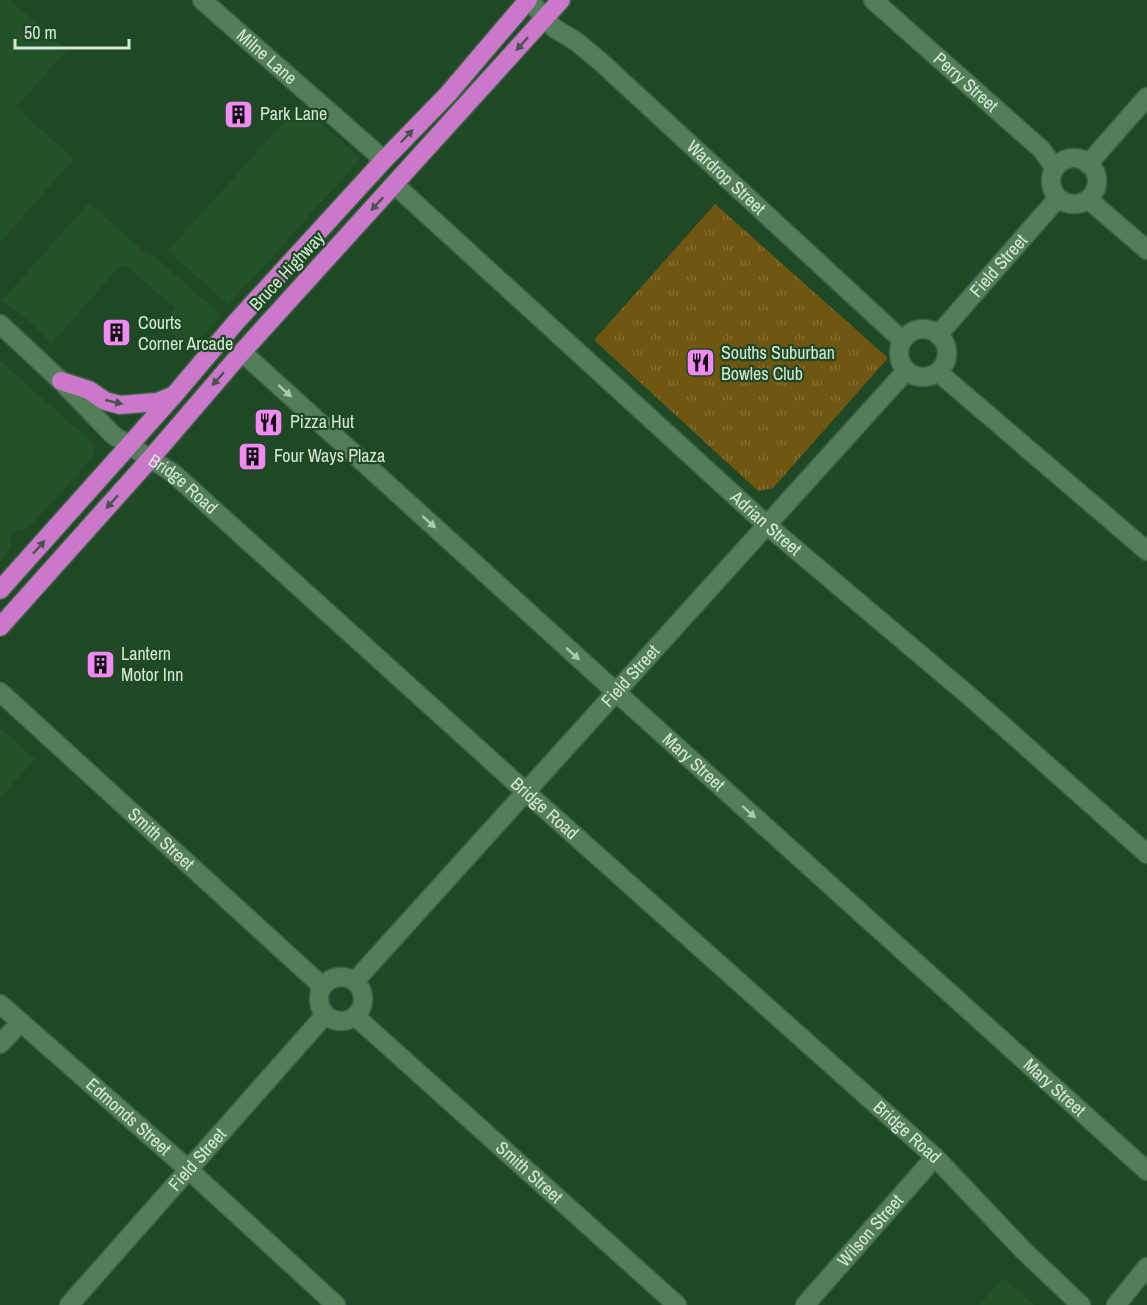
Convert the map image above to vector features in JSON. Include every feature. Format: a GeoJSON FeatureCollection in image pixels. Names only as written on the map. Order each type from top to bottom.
{"type":"FeatureCollection","features":[{"type":"Feature","properties":{"kind":"highway","name":"Bruce Highway"},"geometry":{"type":"LineString","coordinates":[[0,590],[175,394],[236,322],[384,160],[448,94],[528,0]]}},
{"type":"Feature","properties":{"kind":"highway","name":"Bruce Highway"},"geometry":{"type":"LineString","coordinates":[[0,627],[242,352],[561,0]]}},
{"type":"Feature","properties":{"kind":"highway"},"geometry":{"type":"LineString","coordinates":[[61,381],[90,390],[105,401],[120,405],[157,402],[175,394]]}},
{"type":"Feature","properties":{"kind":"street","name":"Milne Lane"},"geometry":{"type":"LineString","coordinates":[[202,0],[384,160]]}},
{"type":"Feature","properties":{"kind":"street","name":"Wardrop Street"},"geometry":{"type":"LineString","coordinates":[[528,0],[554,28],[577,42],[602,63],[902,340]]}},
{"type":"Feature","properties":{"kind":"street","name":"Perry Street"},"geometry":{"type":"LineString","coordinates":[[873,0],[1041,149],[1054,168]]}},
{"type":"Feature","properties":{"kind":"street"},"geometry":{"type":"LineString","coordinates":[[1088,164],[1147,97]]}},
{"type":"Feature","properties":{"kind":"street"},"geometry":{"type":"LineString","coordinates":[[1073,158],[1088,164],[1095,174],[1095,189],[1088,199],[1073,204],[1065,202],[1058,198],[1052,190],[1054,168],[1064,160],[1073,158]]}},
{"type":"Feature","properties":{"kind":"street","name":"Adrian Street"},"geometry":{"type":"LineString","coordinates":[[395,185],[768,526],[974,700],[1147,854]]}},
{"type":"Feature","properties":{"kind":"street","name":"Field Street"},"geometry":{"type":"LineString","coordinates":[[938,335],[1058,198]]}},
{"type":"Feature","properties":{"kind":"street"},"geometry":{"type":"LineString","coordinates":[[1088,199],[1147,250]]}},
{"type":"Feature","properties":{"kind":"street","name":"Bridge Road"},"geometry":{"type":"LineString","coordinates":[[0,324],[61,381],[113,435],[173,473],[935,1157],[1024,1251],[1081,1305]]}},
{"type":"Feature","properties":{"kind":"street"},"geometry":{"type":"LineString","coordinates":[[922,329],[938,335],[945,346],[947,354],[945,362],[938,372],[930,376],[922,378],[914,376],[900,363],[898,355],[902,340],[922,329]]}},
{"type":"Feature","properties":{"kind":"street","name":"Mary Street"},"geometry":{"type":"LineString","coordinates":[[242,352],[1147,1170]]}},
{"type":"Feature","properties":{"kind":"street","name":"Field Street"},"geometry":{"type":"LineString","coordinates":[[355,981],[906,371]]}},
{"type":"Feature","properties":{"kind":"street"},"geometry":{"type":"LineString","coordinates":[[938,372],[1147,551]]}},
{"type":"Feature","properties":{"kind":"street","name":"Smith Street"},"geometry":{"type":"LineString","coordinates":[[0,692],[322,986]]}},
{"type":"Feature","properties":{"kind":"street"},"geometry":{"type":"LineString","coordinates":[[340,976],[355,981],[362,992],[362,1007],[355,1016],[348,1020],[332,1020],[320,1007],[318,1000],[322,986],[331,978],[340,976]]}},
{"type":"Feature","properties":{"kind":"street","name":"Edmonds Street"},"geometry":{"type":"LineString","coordinates":[[0,1004],[189,1170],[336,1305]]}},
{"type":"Feature","properties":{"kind":"street","name":"Field Street"},"geometry":{"type":"LineString","coordinates":[[69,1305],[325,1015]]}},
{"type":"Feature","properties":{"kind":"street","name":"Smith Street"},"geometry":{"type":"LineString","coordinates":[[355,1016],[676,1305]]}},
{"type":"Feature","properties":{"kind":"street"},"geometry":{"type":"LineString","coordinates":[[0,1044],[21,1022]]}},
{"type":"Feature","properties":{"kind":"street","name":"Wilson Street"},"geometry":{"type":"LineString","coordinates":[[805,1305],[935,1157]]}},
{"type":"Feature","properties":{"kind":"street"},"geometry":{"type":"LineString","coordinates":[[1116,1305],[1147,1267]]}},
{"type":"Feature","properties":{"kind":"shaded area"},"geometry":{"type":"Polygon","coordinates":[[[0,0],[10,0],[67,50],[16,107],[74,159],[0,242],[0,0]]]}},
{"type":"Feature","properties":{"kind":"shaded area"},"geometry":{"type":"Polygon","coordinates":[[[300,104],[358,156],[358,161],[229,305],[168,251],[300,104]]]}},
{"type":"Feature","properties":{"kind":"shaded area"},"geometry":{"type":"Polygon","coordinates":[[[89,203],[149,256],[152,254],[221,315],[190,349],[162,323],[175,308],[128,267],[119,267],[51,344],[34,325],[2,300],[89,203]]]}},
{"type":"Feature","properties":{"kind":"shaded area"},"geometry":{"type":"Polygon","coordinates":[[[0,361],[93,443],[93,456],[28,529],[15,530],[10,535],[11,548],[0,561],[0,361]]]}},
{"type":"Feature","properties":{"kind":"shaded area"},"geometry":{"type":"Polygon","coordinates":[[[0,728],[35,759],[0,798],[0,728]]]}},
{"type":"Feature","properties":{"kind":"shaded area"},"geometry":{"type":"Polygon","coordinates":[[[1003,1278],[1034,1305],[979,1305],[1003,1278]]]}},
{"type":"Feature","properties":{"kind":"green space"},"geometry":{"type":"Polygon","coordinates":[[[715,204],[888,358],[773,488],[758,491],[594,340],[715,204]]]}},
{"type":"Feature","properties":{"kind":"place","name":"Park Lane"},"geometry":{"type":"Point","coordinates":[239,114]}},
{"type":"Feature","properties":{"kind":"place","name":"Courts Corner Arcade"},"geometry":{"type":"Point","coordinates":[117,333]}},
{"type":"Feature","properties":{"kind":"place","name":"Souths Suburban Bowles Club"},"geometry":{"type":"Point","coordinates":[700,363]}},
{"type":"Feature","properties":{"kind":"place","name":"Pizza Hut"},"geometry":{"type":"Point","coordinates":[269,422]}},
{"type":"Feature","properties":{"kind":"place","name":"Four Ways Plaza"},"geometry":{"type":"Point","coordinates":[253,456]}},
{"type":"Feature","properties":{"kind":"place","name":"Lantern Motor Inn"},"geometry":{"type":"Point","coordinates":[100,664]}}]}
